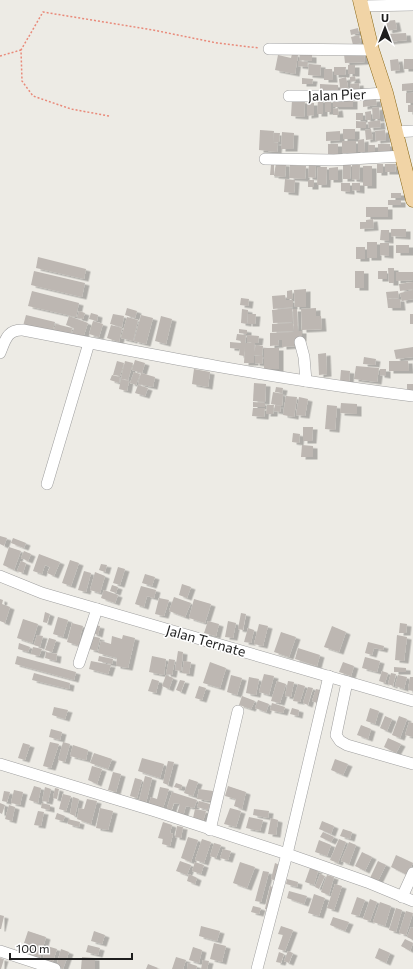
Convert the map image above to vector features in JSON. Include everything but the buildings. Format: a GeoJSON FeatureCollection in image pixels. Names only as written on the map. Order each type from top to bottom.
{"type":"FeatureCollection","features":[{"type":"Feature","properties":{"kind":"main road"},"geometry":{"type":"LineString","coordinates":[[361,3],[372,50],[386,92],[413,200]]}},
{"type":"Feature","properties":{"kind":"street"},"geometry":{"type":"LineString","coordinates":[[361,3],[413,5]]}},
{"type":"Feature","properties":{"kind":"street"},"geometry":{"type":"LineString","coordinates":[[269,49],[372,50]]}},
{"type":"Feature","properties":{"kind":"street","name":"Jalan Pier"},"geometry":{"type":"LineString","coordinates":[[289,96],[338,96],[386,92]]}},
{"type":"Feature","properties":{"kind":"street"},"geometry":{"type":"LineString","coordinates":[[395,132],[413,131]]}},
{"type":"Feature","properties":{"kind":"street"},"geometry":{"type":"LineString","coordinates":[[264,159],[334,160],[402,156]]}},
{"type":"Feature","properties":{"kind":"street"},"geometry":{"type":"LineString","coordinates":[[0,353],[3,339],[12,331],[19,330],[155,356],[306,381],[413,396]]}},
{"type":"Feature","properties":{"kind":"street"},"geometry":{"type":"LineString","coordinates":[[300,342],[304,357],[306,381]]}},
{"type":"Feature","properties":{"kind":"street"},"geometry":{"type":"LineString","coordinates":[[47,484],[89,343]]}},
{"type":"Feature","properties":{"kind":"street","name":"Jalan Ternate"},"geometry":{"type":"LineString","coordinates":[[0,576],[42,593],[413,701]]}},
{"type":"Feature","properties":{"kind":"street"},"geometry":{"type":"LineString","coordinates":[[79,663],[97,609]]}},
{"type":"Feature","properties":{"kind":"street"},"geometry":{"type":"LineString","coordinates":[[257,969],[288,854],[329,676]]}},
{"type":"Feature","properties":{"kind":"street"},"geometry":{"type":"LineString","coordinates":[[347,682],[336,735],[340,740],[347,746],[413,764]]}},
{"type":"Feature","properties":{"kind":"street"},"geometry":{"type":"LineString","coordinates":[[210,830],[238,711]]}},
{"type":"Feature","properties":{"kind":"street"},"geometry":{"type":"LineString","coordinates":[[0,764],[155,811],[288,854],[367,882],[413,901]]}},
{"type":"Feature","properties":{"kind":"street"},"geometry":{"type":"LineString","coordinates":[[402,897],[413,872]]}},
{"type":"Feature","properties":{"kind":"street"},"geometry":{"type":"LineString","coordinates":[[0,951],[55,969]]}},
{"type":"Feature","properties":{"kind":"path"},"geometry":{"type":"LineString","coordinates":[[109,116],[71,109],[33,96],[22,81],[21,50],[43,12],[153,30],[217,43],[269,49]]}},
{"type":"Feature","properties":{"kind":"path"},"geometry":{"type":"LineString","coordinates":[[0,56],[21,50]]}}]}
